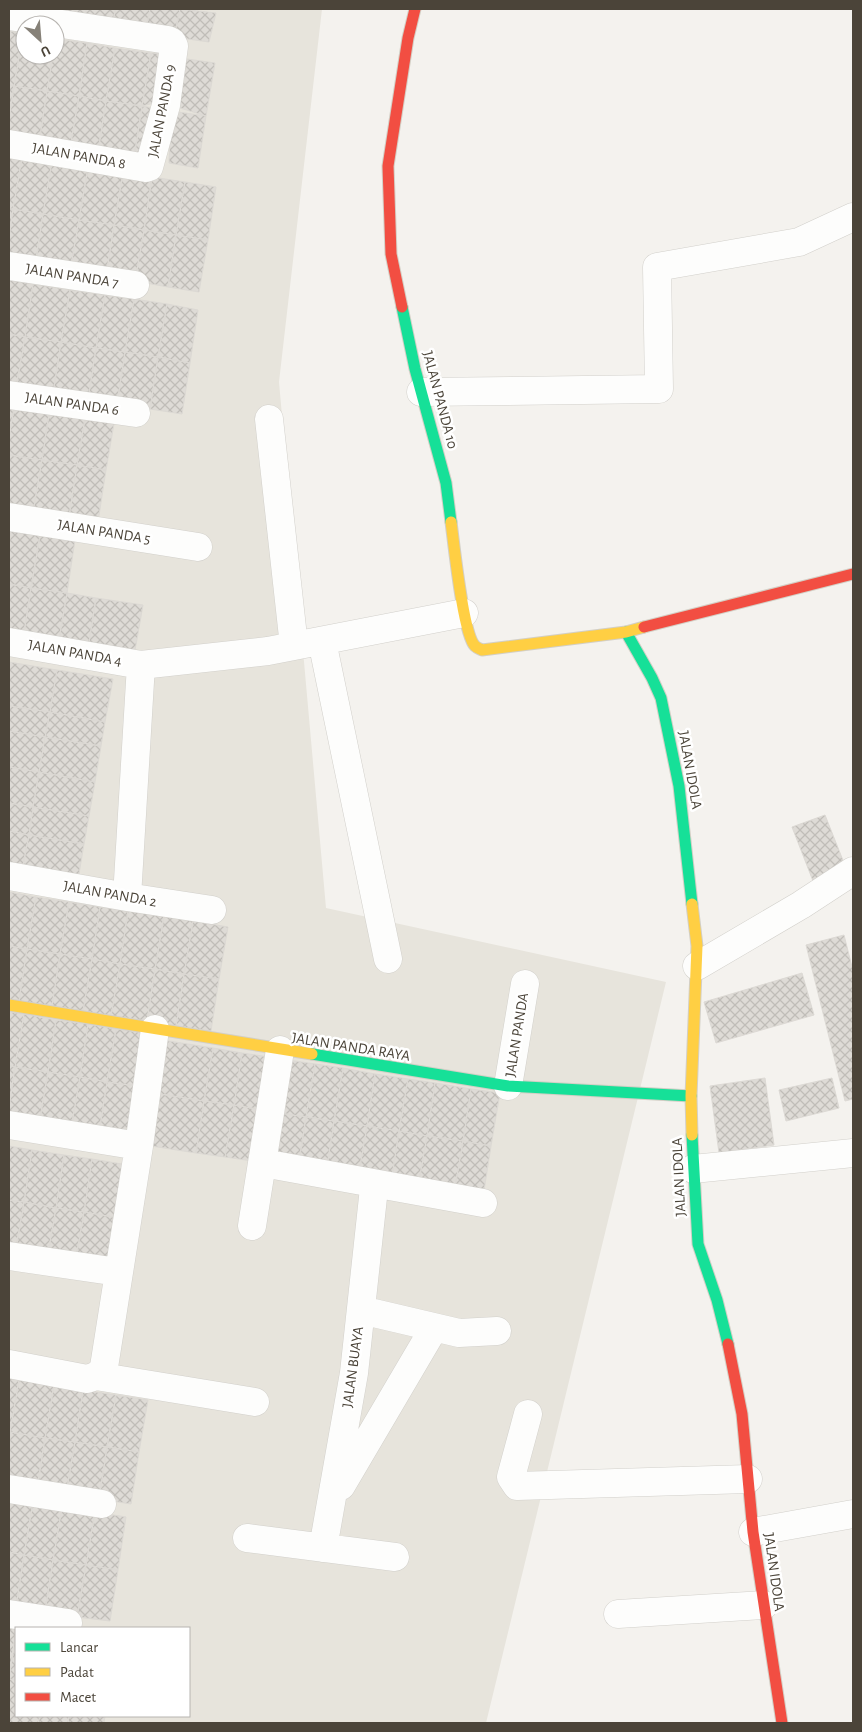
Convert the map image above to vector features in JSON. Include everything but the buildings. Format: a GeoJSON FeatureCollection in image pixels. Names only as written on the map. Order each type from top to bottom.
{"type":"FeatureCollection","features":[{"type":"Feature","properties":{"kind":"street","name":"JALAN PANDA 10"},"geometry":{"type":"LineString","coordinates":[[415,9],[408,38],[388,166],[391,254],[421,392],[446,483],[464,613],[472,640],[475,646],[482,650],[626,632]]}},
{"type":"Feature","properties":{"kind":"street","name":"JALAN PANDA 9"},"geometry":{"type":"LineString","coordinates":[[9,16],[172,42],[174,46],[166,105],[149,167]]}},
{"type":"Feature","properties":{"kind":"street","name":"JALAN PANDA 8"},"geometry":{"type":"LineString","coordinates":[[9,144],[149,167]]}},
{"type":"Feature","properties":{"kind":"street"},"geometry":{"type":"LineString","coordinates":[[421,392],[659,389],[657,267],[799,242],[853,217]]}},
{"type":"Feature","properties":{"kind":"street","name":"JALAN PANDA 7"},"geometry":{"type":"LineString","coordinates":[[9,266],[135,285]]}},
{"type":"Feature","properties":{"kind":"street","name":"JALAN PANDA 6"},"geometry":{"type":"LineString","coordinates":[[9,395],[136,413]]}},
{"type":"Feature","properties":{"kind":"street"},"geometry":{"type":"LineString","coordinates":[[269,419],[294,646]]}},
{"type":"Feature","properties":{"kind":"street","name":"JALAN PANDA 5"},"geometry":{"type":"LineString","coordinates":[[9,517],[198,547]]}},
{"type":"Feature","properties":{"kind":"street"},"geometry":{"type":"LineString","coordinates":[[626,632],[853,574]]}},
{"type":"Feature","properties":{"kind":"street","name":"JALAN PANDA 4"},"geometry":{"type":"LineString","coordinates":[[9,642],[141,665],[268,651],[464,613]]}},
{"type":"Feature","properties":{"kind":"street","name":"JALAN IDOLA"},"geometry":{"type":"LineString","coordinates":[[626,632],[655,683],[661,698],[679,786],[697,946],[691,1096],[698,1244],[717,1300],[732,1356],[742,1414],[753,1532],[782,1723]]}},
{"type":"Feature","properties":{"kind":"street"},"geometry":{"type":"LineString","coordinates":[[322,641],[388,959]]}},
{"type":"Feature","properties":{"kind":"street"},"geometry":{"type":"LineString","coordinates":[[127,897],[141,665]]}},
{"type":"Feature","properties":{"kind":"street"},"geometry":{"type":"LineString","coordinates":[[697,966],[853,872]]}},
{"type":"Feature","properties":{"kind":"street","name":"JALAN PANDA 2"},"geometry":{"type":"LineString","coordinates":[[9,876],[212,910]]}},
{"type":"Feature","properties":{"kind":"street","name":"JALAN PANDA"},"geometry":{"type":"LineString","coordinates":[[508,1086],[525,984]]}},
{"type":"Feature","properties":{"kind":"street","name":"JALAN PANDA RAYA"},"geometry":{"type":"LineString","coordinates":[[9,1005],[508,1086],[691,1096]]}},
{"type":"Feature","properties":{"kind":"street"},"geometry":{"type":"LineString","coordinates":[[9,1364],[88,1379],[101,1372],[104,1366],[139,1146],[155,1029]]}},
{"type":"Feature","properties":{"kind":"street"},"geometry":{"type":"LineString","coordinates":[[252,1226],[280,1050]]}},
{"type":"Feature","properties":{"kind":"street"},"geometry":{"type":"LineString","coordinates":[[9,1125],[139,1146]]}},
{"type":"Feature","properties":{"kind":"street"},"geometry":{"type":"LineString","coordinates":[[693,1169],[853,1153]]}},
{"type":"Feature","properties":{"kind":"street"},"geometry":{"type":"LineString","coordinates":[[263,1164],[483,1202]]}},
{"type":"Feature","properties":{"kind":"street","name":"JALAN BUAYA"},"geometry":{"type":"LineString","coordinates":[[323,1548],[354,1374],[377,1185]]}},
{"type":"Feature","properties":{"kind":"street"},"geometry":{"type":"LineString","coordinates":[[9,1256],[118,1272]]}},
{"type":"Feature","properties":{"kind":"street"},"geometry":{"type":"LineString","coordinates":[[361,1310],[459,1333],[497,1331]]}},
{"type":"Feature","properties":{"kind":"street"},"geometry":{"type":"LineString","coordinates":[[331,1502],[434,1328]]}},
{"type":"Feature","properties":{"kind":"street"},"geometry":{"type":"LineString","coordinates":[[96,1376],[255,1402]]}},
{"type":"Feature","properties":{"kind":"street"},"geometry":{"type":"LineString","coordinates":[[528,1414],[511,1477],[517,1486],[748,1479]]}},
{"type":"Feature","properties":{"kind":"street"},"geometry":{"type":"LineString","coordinates":[[9,1489],[102,1504]]}},
{"type":"Feature","properties":{"kind":"street"},"geometry":{"type":"LineString","coordinates":[[753,1532],[853,1514]]}},
{"type":"Feature","properties":{"kind":"street"},"geometry":{"type":"LineString","coordinates":[[247,1538],[395,1557]]}},
{"type":"Feature","properties":{"kind":"street"},"geometry":{"type":"LineString","coordinates":[[618,1614],[764,1605]]}},
{"type":"Feature","properties":{"kind":"street"},"geometry":{"type":"LineString","coordinates":[[9,1614],[68,1624]]}},
{"type":"Feature","properties":{"kind":"shaded area"},"geometry":{"type":"Polygon","coordinates":[[[9,9],[322,9],[279,382],[326,908],[666,982],[486,1723],[9,1723],[9,9]]]}},
{"type":"Feature","properties":{"kind":"traffic: fast"},"geometry":{"type":"LineString","coordinates":[[402,307],[415,369],[446,483],[451,522]]}},
{"type":"Feature","properties":{"kind":"traffic: fast"},"geometry":{"type":"LineString","coordinates":[[626,632],[661,698],[679,786],[692,904]]}},
{"type":"Feature","properties":{"kind":"traffic: fast"},"geometry":{"type":"LineString","coordinates":[[312,1054],[508,1086],[691,1096]]}},
{"type":"Feature","properties":{"kind":"traffic: fast"},"geometry":{"type":"LineString","coordinates":[[692,1135],[698,1244],[717,1300],[728,1344]]}},
{"type":"Feature","properties":{"kind":"traffic: slow"},"geometry":{"type":"LineString","coordinates":[[451,522],[463,607],[471,638],[478,648],[482,650],[626,632],[644,627]]}},
{"type":"Feature","properties":{"kind":"traffic: slow"},"geometry":{"type":"LineString","coordinates":[[692,904],[697,946],[691,1096],[692,1135]]}},
{"type":"Feature","properties":{"kind":"traffic: slow"},"geometry":{"type":"LineString","coordinates":[[9,1005],[312,1054]]}},
{"type":"Feature","properties":{"kind":"traffic: jam"},"geometry":{"type":"LineString","coordinates":[[402,307],[391,254],[388,166],[408,38],[415,9]]}},
{"type":"Feature","properties":{"kind":"traffic: jam"},"geometry":{"type":"LineString","coordinates":[[644,627],[853,574]]}},
{"type":"Feature","properties":{"kind":"traffic: jam"},"geometry":{"type":"LineString","coordinates":[[728,1344],[742,1414],[753,1532],[782,1723]]}}]}
